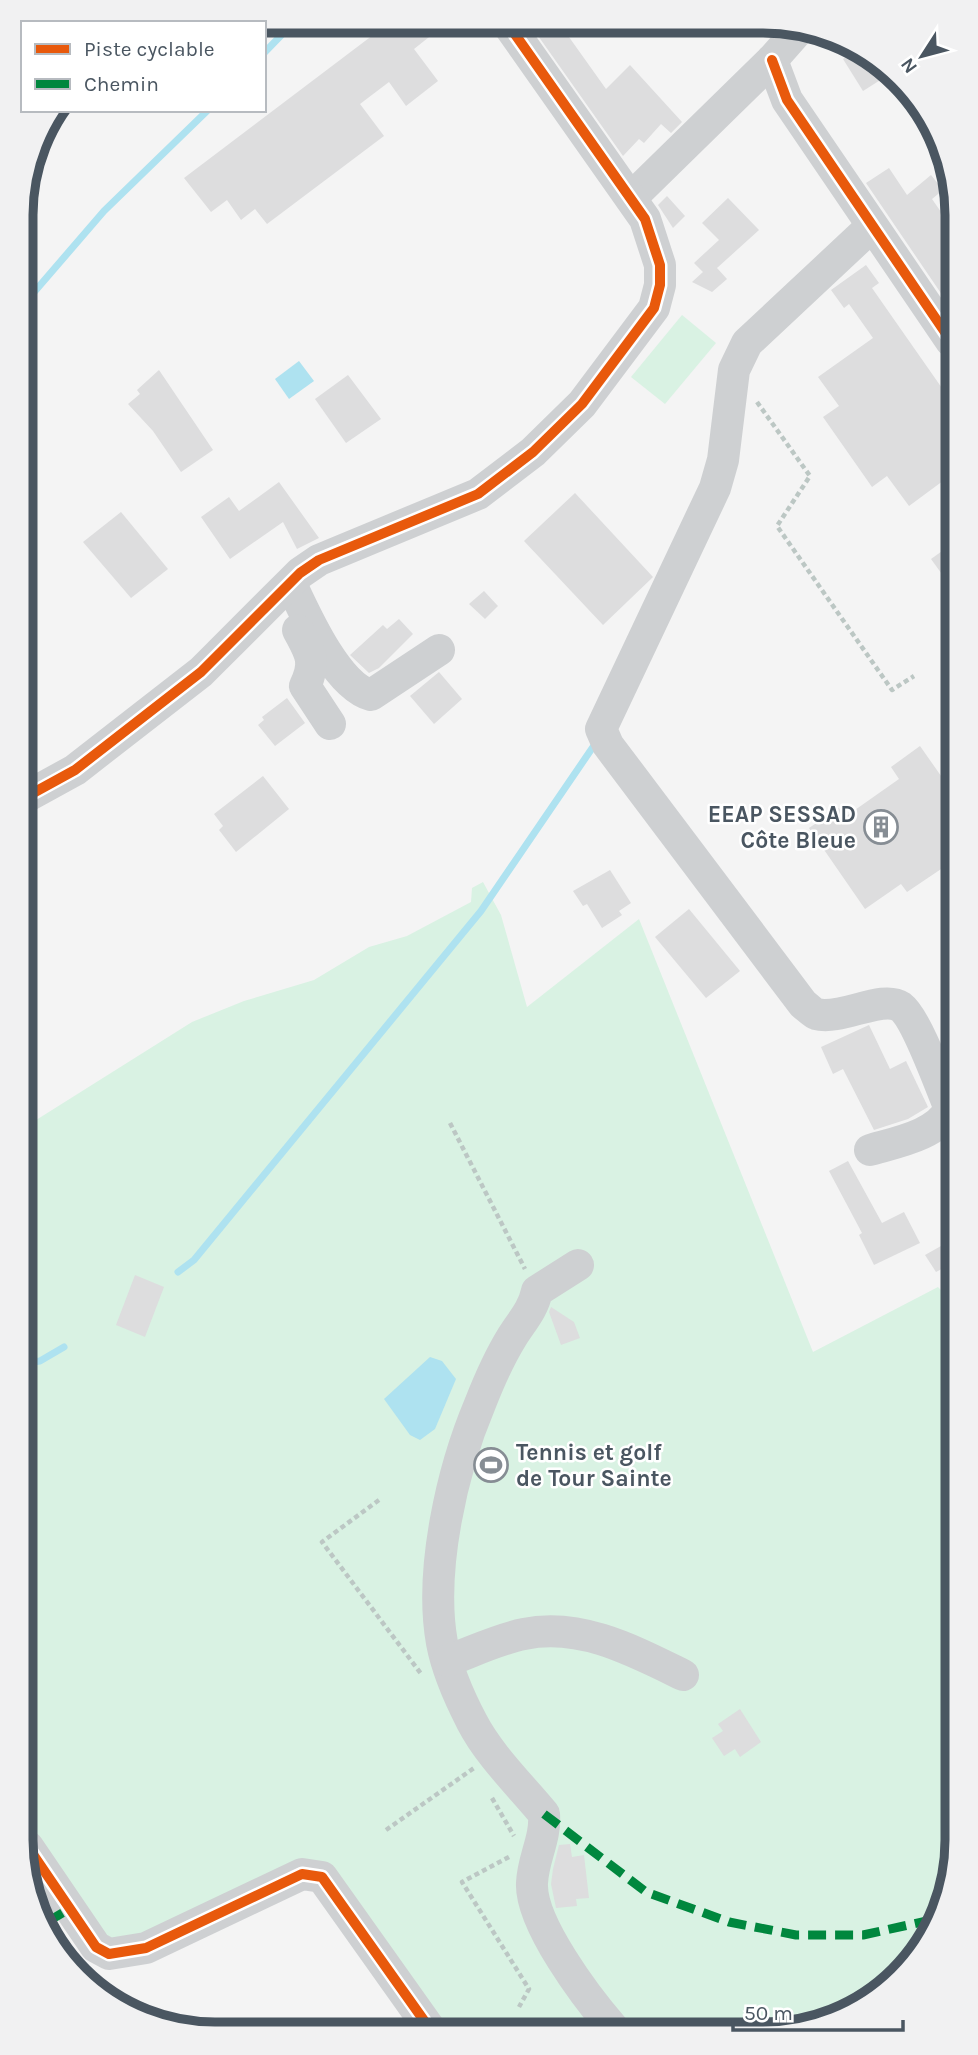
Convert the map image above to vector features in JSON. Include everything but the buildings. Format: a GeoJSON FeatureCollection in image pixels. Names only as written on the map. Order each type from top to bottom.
{"type":"FeatureCollection","features":[{"type":"Feature","properties":{"kind":"street"},"geometry":{"type":"LineString","coordinates":[[34,793],[75,770],[201,672],[300,573],[319,560],[478,494],[533,452],[582,404],[654,307],[660,285],[660,265],[645,219],[515,33]]}},
{"type":"Feature","properties":{"kind":"street"},"geometry":{"type":"LineString","coordinates":[[632,197],[772,61],[793,36]]}},
{"type":"Feature","properties":{"kind":"street"},"geometry":{"type":"LineString","coordinates":[[772,61],[787,100],[945,332]]}},
{"type":"Feature","properties":{"kind":"street"},"geometry":{"type":"LineString","coordinates":[[871,227],[747,343],[734,370],[723,460],[715,488],[601,729],[608,745],[803,1004],[816,1014],[844,1014],[890,1002],[902,1008],[923,1045],[944,1096]]}},
{"type":"Feature","properties":{"kind":"street"},"geometry":{"type":"LineString","coordinates":[[286,589],[358,692],[371,695],[439,650]]}},
{"type":"Feature","properties":{"kind":"street"},"geometry":{"type":"LineString","coordinates":[[286,589],[312,657],[313,670],[305,686],[331,723]]}},
{"type":"Feature","properties":{"kind":"street"},"geometry":{"type":"LineString","coordinates":[[870,1150],[915,1136],[944,1120]]}},
{"type":"Feature","properties":{"kind":"street"},"geometry":{"type":"LineString","coordinates":[[438,1672],[442,1642],[441,1558],[455,1486],[488,1384],[511,1338],[534,1306],[537,1291],[578,1265]]}},
{"type":"Feature","properties":{"kind":"street"},"geometry":{"type":"LineString","coordinates":[[438,1672],[523,1634],[560,1630],[601,1639],[683,1675]]}},
{"type":"Feature","properties":{"kind":"street"},"geometry":{"type":"LineString","coordinates":[[438,1672],[453,1682],[473,1725],[544,1814],[545,1832],[532,1881],[534,1905],[543,1928],[609,2022]]}},
{"type":"Feature","properties":{"kind":"street"},"geometry":{"type":"LineString","coordinates":[[34,1856],[96,1947],[109,1954],[146,1948],[302,1874],[322,1877],[425,2022]]}},
{"type":"Feature","properties":{"kind":"path"},"geometry":{"type":"LineString","coordinates":[[734,370],[810,476],[777,526],[892,690],[914,676]]}},
{"type":"Feature","properties":{"kind":"path"},"geometry":{"type":"LineString","coordinates":[[450,1123],[537,1291]]}},
{"type":"Feature","properties":{"kind":"path"},"geometry":{"type":"LineString","coordinates":[[379,1500],[322,1542],[438,1672]]}},
{"type":"Feature","properties":{"kind":"path"},"geometry":{"type":"LineString","coordinates":[[386,1830],[495,1754]]}},
{"type":"Feature","properties":{"kind":"path"},"geometry":{"type":"LineString","coordinates":[[489,1792],[517,1842]]}},
{"type":"Feature","properties":{"kind":"path"},"geometry":{"type":"LineString","coordinates":[[517,1852],[462,1882],[529,1989],[519,2007]]}},
{"type":"Feature","properties":{"kind":"green space"},"geometry":{"type":"Polygon","coordinates":[[[682,315],[716,343],[665,404],[631,377],[682,315]]]}},
{"type":"Feature","properties":{"kind":"green space","name":"Tennis et golf de Tour Sainte"},"geometry":{"type":"Polygon","coordinates":[[[483,882],[501,915],[527,1007],[639,919],[813,1352],[938,1287],[944,1294],[944,1851],[939,1887],[914,1941],[883,1977],[854,1997],[810,2016],[762,2022],[442,2022],[320,1867],[147,1940],[101,1941],[33,1843],[33,1122],[192,1022],[244,1001],[314,980],[369,947],[407,936],[471,902],[472,888],[483,882]]]}},
{"type":"Feature","properties":{"kind":"water"},"geometry":{"type":"Polygon","coordinates":[[[299,361],[314,381],[289,399],[275,379],[299,361]]]}},
{"type":"Feature","properties":{"kind":"water"},"geometry":{"type":"Polygon","coordinates":[[[430,1357],[442,1361],[456,1379],[435,1429],[420,1440],[410,1435],[384,1399],[430,1357]]]}},
{"type":"Feature","properties":{"kind":"waterway"},"geometry":{"type":"LineString","coordinates":[[266,51],[283,34]]}},
{"type":"Feature","properties":{"kind":"waterway"},"geometry":{"type":"LineString","coordinates":[[34,292],[104,211],[206,112]]}},
{"type":"Feature","properties":{"kind":"waterway"},"geometry":{"type":"LineString","coordinates":[[178,1272],[194,1260],[481,911],[595,744]]}},
{"type":"Feature","properties":{"kind":"waterway"},"geometry":{"type":"LineString","coordinates":[[33,1362],[64,1347]]}},
{"type":"Feature","properties":{"kind":"marked path"},"geometry":{"type":"LineString","coordinates":[[544,1814],[646,1892],[729,1922],[796,1935],[863,1935],[925,1921]]}},
{"type":"Feature","properties":{"kind":"marked path"},"geometry":{"type":"LineString","coordinates":[[52,1919],[69,1909]]}},
{"type":"Feature","properties":{"kind":"cycle path"},"geometry":{"type":"LineString","coordinates":[[34,793],[75,770],[201,672],[300,573],[319,560],[478,494],[533,452],[582,404],[654,308],[660,285],[660,265],[645,219],[514,33]]}},
{"type":"Feature","properties":{"kind":"cycle path"},"geometry":{"type":"LineString","coordinates":[[772,60],[787,100],[945,332]]}},
{"type":"Feature","properties":{"kind":"cycle path"},"geometry":{"type":"LineString","coordinates":[[34,1856],[96,1947],[109,1954],[146,1948],[302,1874],[322,1877],[425,2022]]}},
{"type":"Feature","properties":{"kind":"place","name":"EEAP SESSAD Côte Bleue"},"geometry":{"type":"Point","coordinates":[881,827]}},
{"type":"Feature","properties":{"kind":"place","name":"Tennis et golf de Tour Sainte"},"geometry":{"type":"Point","coordinates":[491,1465]}}]}
